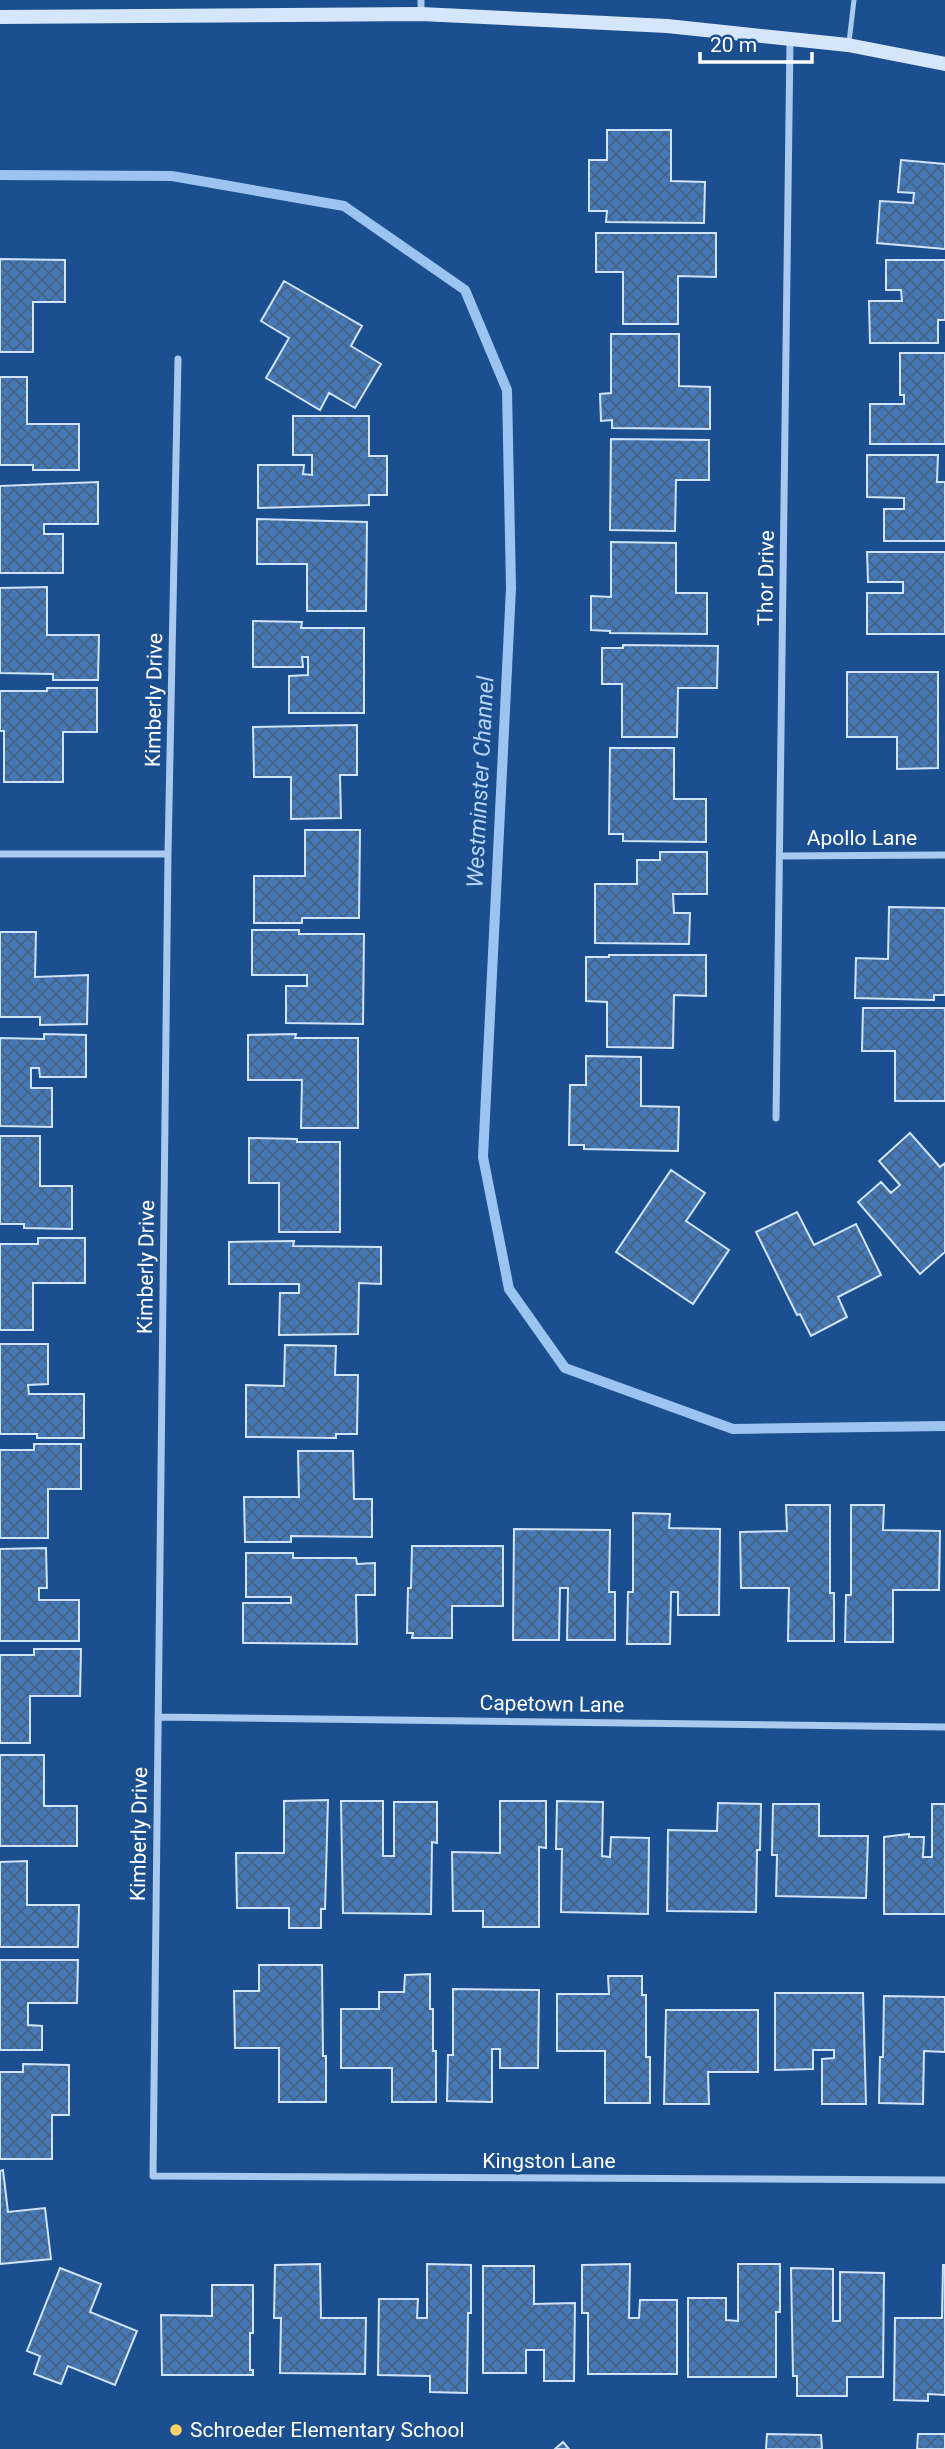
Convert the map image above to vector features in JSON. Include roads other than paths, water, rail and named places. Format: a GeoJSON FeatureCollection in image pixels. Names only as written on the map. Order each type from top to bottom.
{"type":"FeatureCollection","features":[{"type":"Feature","properties":{"kind":"main road"},"geometry":{"type":"LineString","coordinates":[[0,17],[421,7],[667,26],[848,45],[945,64]]}},
{"type":"Feature","properties":{"kind":"street","name":"Thor Drive"},"geometry":{"type":"LineString","coordinates":[[776,1118],[790,39]]}},
{"type":"Feature","properties":{"kind":"street","name":"Kimberly Drive"},"geometry":{"type":"LineString","coordinates":[[153,2176],[168,854],[178,359]]}},
{"type":"Feature","properties":{"kind":"street"},"geometry":{"type":"LineString","coordinates":[[0,854],[168,854]]}},
{"type":"Feature","properties":{"kind":"street","name":"Apollo Lane"},"geometry":{"type":"LineString","coordinates":[[780,856],[945,855]]}},
{"type":"Feature","properties":{"kind":"street","name":"Capetown Lane"},"geometry":{"type":"LineString","coordinates":[[158,1717],[945,1727]]}},
{"type":"Feature","properties":{"kind":"street","name":"Kingston Lane"},"geometry":{"type":"LineString","coordinates":[[153,2176],[945,2180]]}},
{"type":"Feature","properties":{"kind":"lane"},"geometry":{"type":"LineString","coordinates":[[848,45],[854,0]]}},
{"type":"Feature","properties":{"kind":"waterway","name":"Westminster Channel"},"geometry":{"type":"LineString","coordinates":[[0,175],[172,176],[344,206],[465,290],[507,390],[511,588],[483,1157],[509,1289],[565,1368],[733,1429],[945,1426]]}},
{"type":"Feature","properties":{"kind":"place","name":"Schroeder Elementary School"},"geometry":{"type":"Point","coordinates":[176,2430]}}]}
